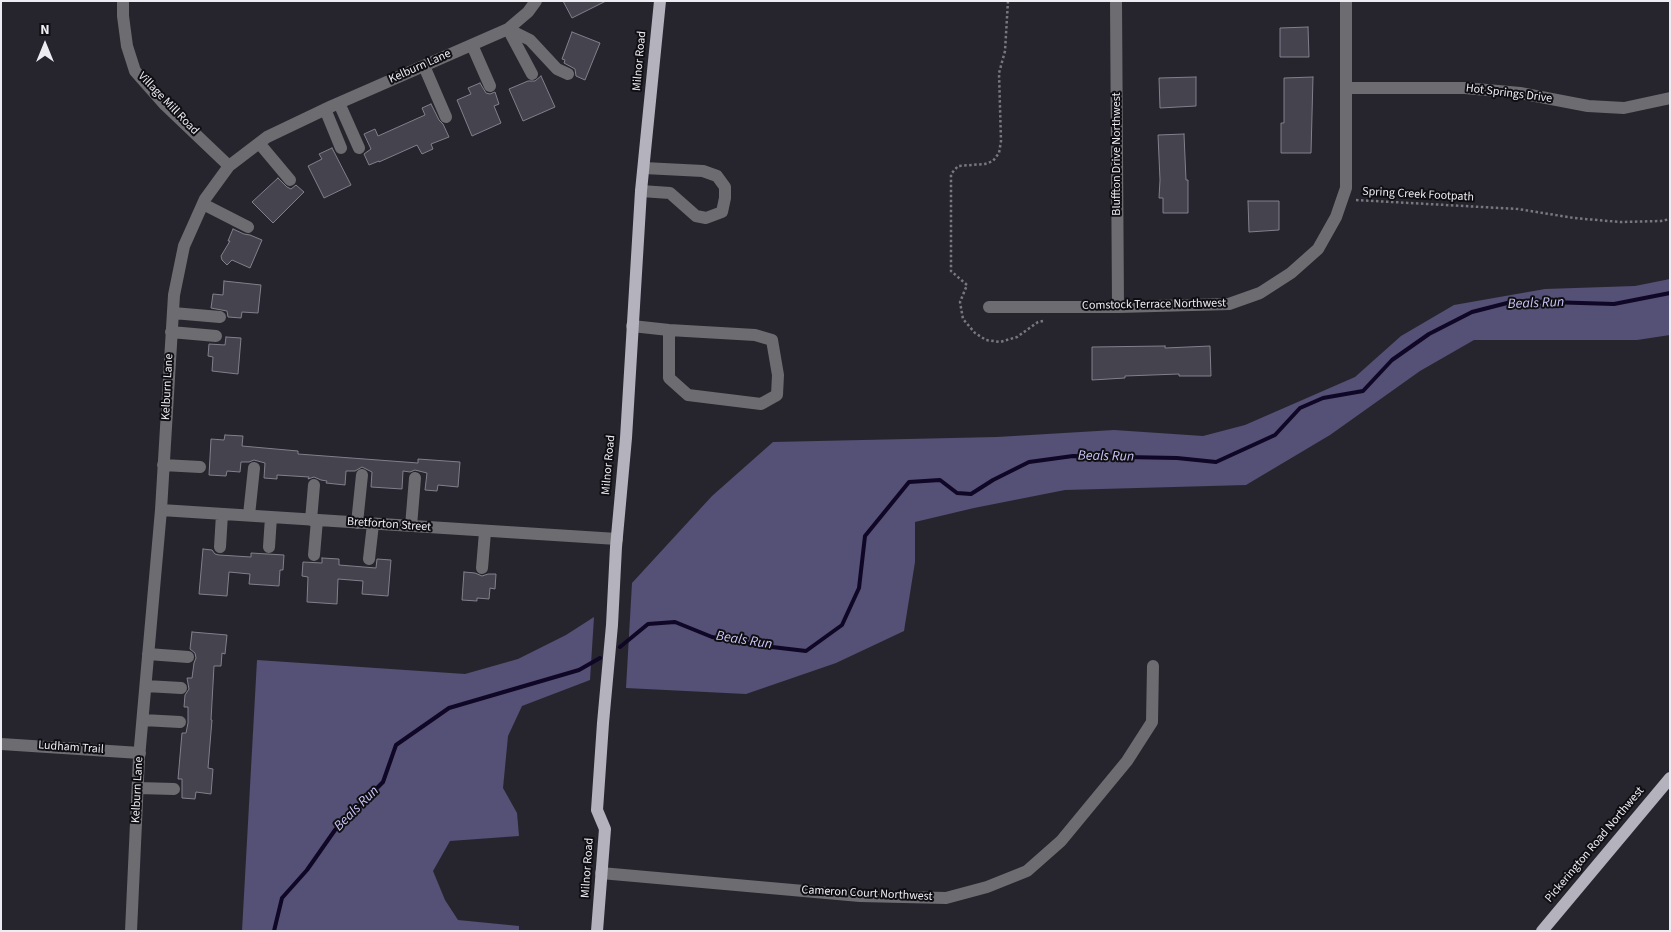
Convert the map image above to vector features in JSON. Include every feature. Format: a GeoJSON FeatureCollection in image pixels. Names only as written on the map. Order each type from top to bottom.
{"type":"FeatureCollection","features":[{"type":"Feature","properties":{"kind":"main road","name":"Milnor Road"},"geometry":{"type":"LineString","coordinates":[[597,931],[604,829],[598,810],[626,438],[641,191],[660,1]]}},
{"type":"Feature","properties":{"kind":"main road","name":"Pickerington Road Northwest"},"geometry":{"type":"LineString","coordinates":[[1542,931],[1670,778]]}},
{"type":"Feature","properties":{"kind":"street","name":"Village Mill Road"},"geometry":{"type":"LineString","coordinates":[[123,1],[127,46],[136,71],[165,105],[229,166]]}},
{"type":"Feature","properties":{"kind":"street","name":"Kelburn Lane"},"geometry":{"type":"LineString","coordinates":[[131,931],[142,720],[161,510],[172,313],[184,246],[205,199],[229,166],[267,137],[325,109],[508,29],[528,12],[536,1]]}},
{"type":"Feature","properties":{"kind":"street","name":"Bluffton Drive Northwest"},"geometry":{"type":"LineString","coordinates":[[1116,1],[1118,307]]}},
{"type":"Feature","properties":{"kind":"street","name":"Comstock Terrace Northwest"},"geometry":{"type":"LineString","coordinates":[[989,307],[1118,307],[1229,304],[1260,293],[1291,273],[1318,248],[1336,217],[1346,188],[1346,1]]}},
{"type":"Feature","properties":{"kind":"street"},"geometry":{"type":"LineString","coordinates":[[508,29],[532,74]]}},
{"type":"Feature","properties":{"kind":"street"},"geometry":{"type":"LineString","coordinates":[[508,29],[530,40],[557,69],[568,74]]}},
{"type":"Feature","properties":{"kind":"street"},"geometry":{"type":"LineString","coordinates":[[472,44],[490,86]]}},
{"type":"Feature","properties":{"kind":"street"},"geometry":{"type":"LineString","coordinates":[[424,66],[446,117]]}},
{"type":"Feature","properties":{"kind":"street","name":"Hot Springs Drive"},"geometry":{"type":"LineString","coordinates":[[1346,88],[1465,88],[1520,93],[1588,106],[1624,108],[1670,98]]}},
{"type":"Feature","properties":{"kind":"street"},"geometry":{"type":"LineString","coordinates":[[339,103],[359,148]]}},
{"type":"Feature","properties":{"kind":"street"},"geometry":{"type":"LineString","coordinates":[[325,109],[341,148]]}},
{"type":"Feature","properties":{"kind":"street"},"geometry":{"type":"LineString","coordinates":[[259,143],[290,180]]}},
{"type":"Feature","properties":{"kind":"street"},"geometry":{"type":"LineString","coordinates":[[641,191],[670,193],[696,216],[706,218],[722,212],[725,198],[725,187],[717,176],[703,171],[644,168]]}},
{"type":"Feature","properties":{"kind":"street"},"geometry":{"type":"LineString","coordinates":[[203,204],[248,227]]}},
{"type":"Feature","properties":{"kind":"street"},"geometry":{"type":"LineString","coordinates":[[172,313],[220,317]]}},
{"type":"Feature","properties":{"kind":"street"},"geometry":{"type":"LineString","coordinates":[[632,326],[755,335],[772,340],[778,375],[778,395],[761,404],[688,395],[669,378],[669,330]]}},
{"type":"Feature","properties":{"kind":"street"},"geometry":{"type":"LineString","coordinates":[[171,332],[216,336]]}},
{"type":"Feature","properties":{"kind":"street"},"geometry":{"type":"LineString","coordinates":[[163,465],[200,467]]}},
{"type":"Feature","properties":{"kind":"street"},"geometry":{"type":"LineString","coordinates":[[249,515],[254,468]]}},
{"type":"Feature","properties":{"kind":"street"},"geometry":{"type":"LineString","coordinates":[[357,522],[362,475]]}},
{"type":"Feature","properties":{"kind":"street"},"geometry":{"type":"LineString","coordinates":[[411,526],[416,478]]}},
{"type":"Feature","properties":{"kind":"street"},"geometry":{"type":"LineString","coordinates":[[314,485],[314,555]]}},
{"type":"Feature","properties":{"kind":"street","name":"Bretforton Street"},"geometry":{"type":"LineString","coordinates":[[161,510],[617,539]]}},
{"type":"Feature","properties":{"kind":"street"},"geometry":{"type":"LineString","coordinates":[[220,547],[222,514]]}},
{"type":"Feature","properties":{"kind":"street"},"geometry":{"type":"LineString","coordinates":[[269,548],[271,517]]}},
{"type":"Feature","properties":{"kind":"street"},"geometry":{"type":"LineString","coordinates":[[369,559],[373,524]]}},
{"type":"Feature","properties":{"kind":"street"},"geometry":{"type":"LineString","coordinates":[[482,568],[485,532]]}},
{"type":"Feature","properties":{"kind":"street"},"geometry":{"type":"LineString","coordinates":[[148,654],[188,657]]}},
{"type":"Feature","properties":{"kind":"street","name":"Cameron Court Northwest"},"geometry":{"type":"LineString","coordinates":[[601,873],[860,896],[946,898],[987,886],[1027,871],[1062,840],[1128,761],[1152,722],[1153,666]]}},
{"type":"Feature","properties":{"kind":"street"},"geometry":{"type":"LineString","coordinates":[[146,686],[181,688]]}},
{"type":"Feature","properties":{"kind":"street"},"geometry":{"type":"LineString","coordinates":[[142,720],[180,722]]}},
{"type":"Feature","properties":{"kind":"street","name":"Ludham Trail"},"geometry":{"type":"LineString","coordinates":[[1,744],[140,753]]}},
{"type":"Feature","properties":{"kind":"street"},"geometry":{"type":"LineString","coordinates":[[138,788],[174,789]]}},
{"type":"Feature","properties":{"kind":"path"},"geometry":{"type":"LineString","coordinates":[[1008,1],[1004,51],[999,73],[1000,147],[993,160],[985,164],[958,166],[951,174],[951,271],[967,284],[960,302],[963,318],[975,333],[986,340],[1000,342],[1017,337],[1038,322],[1050,319]]}},
{"type":"Feature","properties":{"kind":"path","name":"Spring Creek Footpath"},"geometry":{"type":"LineString","coordinates":[[1352,208],[1356,199],[1518,209],[1574,218],[1620,222],[1670,219]]}},
{"type":"Feature","properties":{"kind":"shaded area"},"geometry":{"type":"Polygon","coordinates":[[[1670,279],[1670,335],[1637,340],[1474,340],[1420,371],[1330,435],[1246,485],[1065,490],[915,522],[915,562],[904,631],[836,663],[746,694],[626,688],[632,583],[712,496],[773,442],[997,437],[1114,430],[1203,436],[1245,425],[1355,377],[1401,336],[1454,305],[1545,289],[1635,286],[1670,279]]]}},
{"type":"Feature","properties":{"kind":"shaded area"},"geometry":{"type":"Polygon","coordinates":[[[594,617],[590,680],[522,706],[508,736],[503,788],[517,813],[519,836],[450,841],[433,871],[445,900],[458,920],[519,926],[519,931],[242,931],[257,660],[465,674],[518,659],[566,635],[594,617]]]}},
{"type":"Feature","properties":{"kind":"building"},"geometry":{"type":"Polygon","coordinates":[[[563,1],[606,1],[572,18],[563,1]]]}},
{"type":"Feature","properties":{"kind":"building"},"geometry":{"type":"Polygon","coordinates":[[[1308,27],[1309,57],[1280,57],[1280,28],[1308,27]]]}},
{"type":"Feature","properties":{"kind":"building"},"geometry":{"type":"Polygon","coordinates":[[[572,32],[600,43],[585,80],[576,76],[575,69],[564,63],[565,60],[562,59],[572,32]]]}},
{"type":"Feature","properties":{"kind":"building"},"geometry":{"type":"Polygon","coordinates":[[[541,76],[555,107],[523,121],[509,89],[528,81],[535,81],[541,76]]]}},
{"type":"Feature","properties":{"kind":"building"},"geometry":{"type":"Polygon","coordinates":[[[1196,77],[1196,106],[1160,108],[1159,78],[1196,77]]]}},
{"type":"Feature","properties":{"kind":"building"},"geometry":{"type":"Polygon","coordinates":[[[1313,77],[1311,153],[1281,153],[1281,123],[1284,123],[1284,78],[1313,77]]]}},
{"type":"Feature","properties":{"kind":"building"},"geometry":{"type":"Polygon","coordinates":[[[480,83],[486,93],[495,92],[499,104],[494,106],[501,123],[472,136],[457,100],[471,94],[468,88],[480,83]]]}},
{"type":"Feature","properties":{"kind":"building"},"geometry":{"type":"Polygon","coordinates":[[[431,104],[449,137],[431,144],[433,149],[422,154],[417,145],[369,165],[364,154],[371,149],[364,134],[375,129],[378,136],[425,115],[422,108],[431,104]]]}},
{"type":"Feature","properties":{"kind":"building"},"geometry":{"type":"Polygon","coordinates":[[[1184,134],[1186,180],[1188,180],[1188,213],[1163,213],[1163,198],[1159,198],[1158,135],[1184,134]]]}},
{"type":"Feature","properties":{"kind":"building"},"geometry":{"type":"Polygon","coordinates":[[[332,148],[351,185],[324,198],[308,166],[322,159],[319,154],[332,148]]]}},
{"type":"Feature","properties":{"kind":"building"},"geometry":{"type":"Polygon","coordinates":[[[278,178],[287,187],[291,189],[296,185],[304,192],[273,223],[252,202],[278,178]]]}},
{"type":"Feature","properties":{"kind":"building"},"geometry":{"type":"Polygon","coordinates":[[[1248,201],[1279,201],[1279,230],[1249,232],[1248,201]]]}},
{"type":"Feature","properties":{"kind":"building"},"geometry":{"type":"Polygon","coordinates":[[[233,229],[262,240],[250,268],[232,260],[227,265],[222,260],[221,256],[230,241],[228,241],[233,229]]]}},
{"type":"Feature","properties":{"kind":"building"},"geometry":{"type":"Polygon","coordinates":[[[224,281],[261,285],[258,313],[242,312],[241,318],[228,317],[227,311],[211,308],[213,294],[223,295],[224,281]]]}},
{"type":"Feature","properties":{"kind":"building"},"geometry":{"type":"Polygon","coordinates":[[[226,337],[241,338],[238,374],[212,371],[213,357],[208,356],[209,344],[225,345],[226,337]]]}},
{"type":"Feature","properties":{"kind":"building"},"geometry":{"type":"Polygon","coordinates":[[[1165,346],[1165,348],[1210,346],[1211,376],[1179,376],[1179,374],[1125,376],[1125,378],[1092,380],[1092,347],[1165,346]]]}},
{"type":"Feature","properties":{"kind":"building"},"geometry":{"type":"Polygon","coordinates":[[[225,435],[243,436],[242,446],[298,451],[298,454],[418,463],[418,459],[460,462],[458,487],[438,485],[437,491],[425,490],[427,473],[415,470],[410,472],[403,471],[402,489],[371,487],[372,472],[362,467],[355,471],[346,471],[345,485],[326,483],[327,481],[314,477],[308,479],[309,477],[277,475],[277,479],[264,478],[265,463],[254,460],[241,462],[240,472],[227,471],[226,476],[209,475],[211,439],[224,440],[225,435]]]}},
{"type":"Feature","properties":{"kind":"building"},"geometry":{"type":"Polygon","coordinates":[[[203,549],[212,550],[215,554],[219,555],[251,557],[251,553],[284,555],[283,570],[280,570],[279,586],[249,584],[250,574],[229,572],[227,596],[199,594],[203,549]]]}},
{"type":"Feature","properties":{"kind":"building"},"geometry":{"type":"Polygon","coordinates":[[[322,558],[339,559],[339,565],[376,568],[377,559],[391,560],[388,596],[362,594],[363,581],[338,579],[337,604],[307,602],[308,577],[302,576],[303,562],[322,563],[322,558]]]}},
{"type":"Feature","properties":{"kind":"building"},"geometry":{"type":"Polygon","coordinates":[[[464,572],[482,576],[496,574],[495,589],[490,588],[489,599],[477,598],[477,601],[462,600],[464,572]]]}},
{"type":"Feature","properties":{"kind":"building"},"geometry":{"type":"Polygon","coordinates":[[[192,632],[227,635],[225,654],[222,653],[221,666],[214,666],[208,768],[213,769],[211,794],[196,792],[195,799],[182,798],[182,779],[178,779],[182,733],[186,733],[188,723],[188,707],[184,707],[185,695],[189,689],[187,678],[192,678],[196,658],[195,653],[190,649],[192,632]]]}},
{"type":"Feature","properties":{"kind":"waterway","name":"Beals Run"},"geometry":{"type":"LineString","coordinates":[[620,647],[648,624],[675,622],[712,637],[755,645],[806,651],[842,625],[859,588],[865,536],[909,482],[940,480],[957,493],[971,494],[993,480],[1029,462],[1073,456],[1177,458],[1216,462],[1275,435],[1300,408],[1323,398],[1363,391],[1392,360],[1429,334],[1472,312],[1515,301],[1614,304],[1670,293]]}},
{"type":"Feature","properties":{"kind":"waterway","name":"Beals Run"},"geometry":{"type":"LineString","coordinates":[[274,931],[282,898],[307,870],[335,830],[383,782],[396,745],[449,708],[579,670],[600,658]]}}]}
